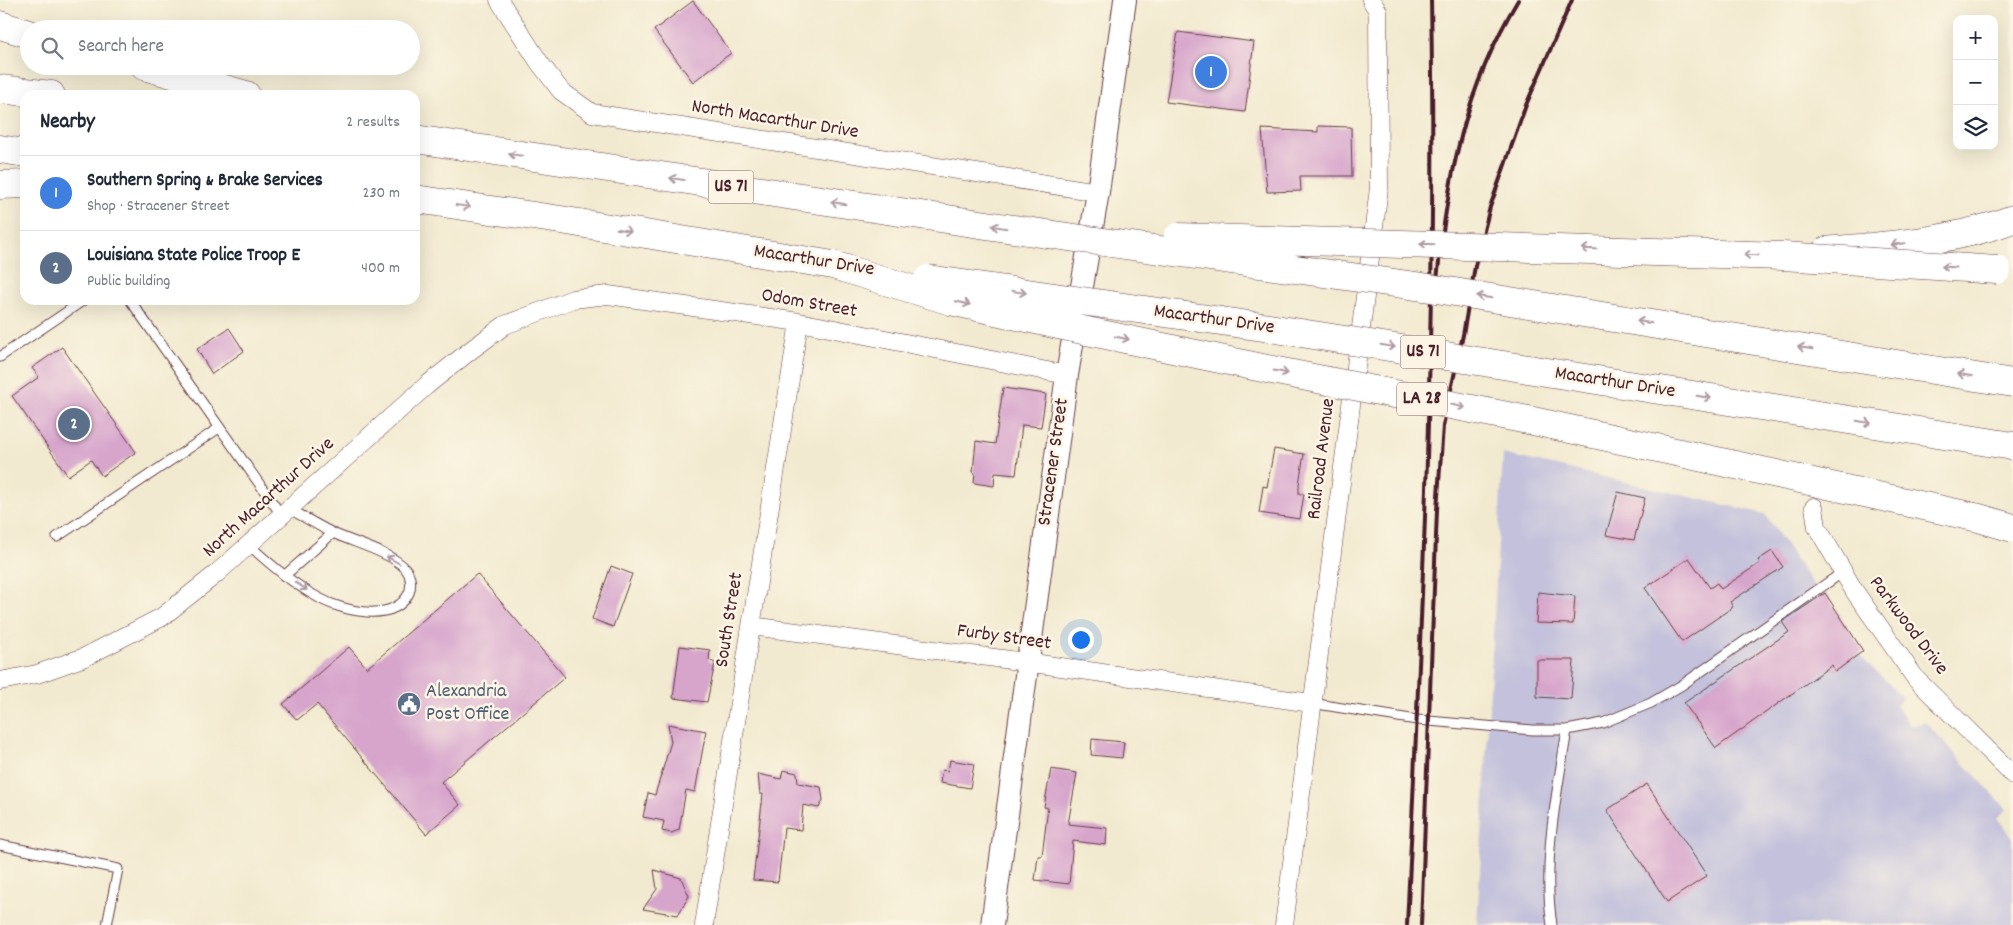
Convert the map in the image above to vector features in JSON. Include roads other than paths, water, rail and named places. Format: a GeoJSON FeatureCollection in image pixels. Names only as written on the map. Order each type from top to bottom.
{"type":"FeatureCollection","features":[{"type":"Feature","properties":{"kind":"highway"},"geometry":{"type":"LineString","coordinates":[[0,25],[20,31]]}},
{"type":"Feature","properties":{"kind":"highway"},"geometry":{"type":"LineString","coordinates":[[176,75],[228,90]]}},
{"type":"Feature","properties":{"kind":"highway"},"geometry":{"type":"LineString","coordinates":[[0,89],[20,91]]}},
{"type":"Feature","properties":{"kind":"highway","name":"US 71"},"geometry":{"type":"LineString","coordinates":[[420,141],[1047,234],[1430,288],[2013,383]]}},
{"type":"Feature","properties":{"kind":"highway"},"geometry":{"type":"LineString","coordinates":[[0,149],[20,151]]}},
{"type":"Feature","properties":{"kind":"highway"},"geometry":{"type":"LineString","coordinates":[[0,185],[20,184]]}},
{"type":"Feature","properties":{"kind":"highway","name":"Macarthur Drive"},"geometry":{"type":"LineString","coordinates":[[420,200],[562,220],[833,265],[1273,328],[2013,446]]}},
{"type":"Feature","properties":{"kind":"highway"},"geometry":{"type":"LineString","coordinates":[[1783,256],[1937,240],[1985,230],[2013,219]]}},
{"type":"Feature","properties":{"kind":"highway"},"geometry":{"type":"LineString","coordinates":[[1047,234],[1783,256],[2013,270]]}},
{"type":"Feature","properties":{"kind":"highway","name":"LA 28"},"geometry":{"type":"LineString","coordinates":[[833,265],[952,301],[1045,322],[1276,371],[1513,417],[1882,499],[1979,518],[2013,528]]}},
{"type":"Feature","properties":{"kind":"street","name":"North Macarthur Drive"},"geometry":{"type":"LineString","coordinates":[[499,0],[538,62],[561,91],[592,113],[1098,192]]}},
{"type":"Feature","properties":{"kind":"street","name":"Stracener Street"},"geometry":{"type":"LineString","coordinates":[[992,925],[1026,662],[1067,375],[1098,192],[1125,0]]}},
{"type":"Feature","properties":{"kind":"street","name":"Railroad Avenue"},"geometry":{"type":"LineString","coordinates":[[1284,925],[1311,703],[1379,188],[1378,11],[1371,0]]}},
{"type":"Feature","properties":{"kind":"street","name":"Odom Street"},"geometry":{"type":"LineString","coordinates":[[544,308],[573,299],[608,295],[799,322],[1067,375]]}},
{"type":"Feature","properties":{"kind":"street","name":"North Macarthur Drive"},"geometry":{"type":"LineString","coordinates":[[0,681],[45,671],[85,657],[122,640],[162,617],[249,545],[442,373],[505,325],[544,308]]}},
{"type":"Feature","properties":{"kind":"street","name":"South Street"},"geometry":{"type":"LineString","coordinates":[[704,925],[799,322]]}},
{"type":"Feature","properties":{"kind":"street","name":"Parkwood Drive"},"geometry":{"type":"LineString","coordinates":[[1814,507],[1817,528],[1843,572],[1916,679],[2013,775]]}},
{"type":"Feature","properties":{"kind":"street","name":"Furby Street"},"geometry":{"type":"LineString","coordinates":[[751,626],[1026,662],[1311,703]]}},
{"type":"Feature","properties":{"kind":"lane"},"geometry":{"type":"LineString","coordinates":[[0,357],[77,305]]}},
{"type":"Feature","properties":{"kind":"lane"},"geometry":{"type":"LineString","coordinates":[[133,305],[219,428],[286,512],[396,561],[406,570],[411,582],[409,593],[401,604],[386,612],[367,613],[321,599],[284,576],[249,545]]}},
{"type":"Feature","properties":{"kind":"lane"},"geometry":{"type":"LineString","coordinates":[[57,537],[219,428]]}},
{"type":"Feature","properties":{"kind":"lane"},"geometry":{"type":"LineString","coordinates":[[284,576],[333,533]]}},
{"type":"Feature","properties":{"kind":"lane"},"geometry":{"type":"LineString","coordinates":[[1311,703],[1417,720],[1533,730],[1567,730],[1603,723],[1659,699],[1682,685],[1843,572]]}},
{"type":"Feature","properties":{"kind":"lane"},"geometry":{"type":"LineString","coordinates":[[1552,925],[1548,896],[1550,867],[1567,730]]}},
{"type":"Feature","properties":{"kind":"lane"},"geometry":{"type":"LineString","coordinates":[[0,845],[118,869],[107,925]]}},
{"type":"Feature","properties":{"kind":"railway"},"geometry":{"type":"LineString","coordinates":[[1407,925],[1423,578],[1430,347],[1432,231],[1431,0]]}},
{"type":"Feature","properties":{"kind":"railway"},"geometry":{"type":"LineString","coordinates":[[1437,280],[1447,205],[1461,135],[1484,67],[1499,34],[1518,0]]}},
{"type":"Feature","properties":{"kind":"railway"},"geometry":{"type":"LineString","coordinates":[[1421,925],[1437,510],[1443,426],[1463,335],[1475,266],[1490,207],[1526,105],[1572,0]]}},
{"type":"Feature","properties":{"kind":"place","name":"Southern Spring & Brake Services"},"geometry":{"type":"Point","coordinates":[1211,72]}},
{"type":"Feature","properties":{"kind":"place","name":"Louisiana State Police Troop E"},"geometry":{"type":"Point","coordinates":[74,424]}},
{"type":"Feature","properties":{"kind":"place","name":"Alexandria Post Office"},"geometry":{"type":"Point","coordinates":[409,704]}}]}
